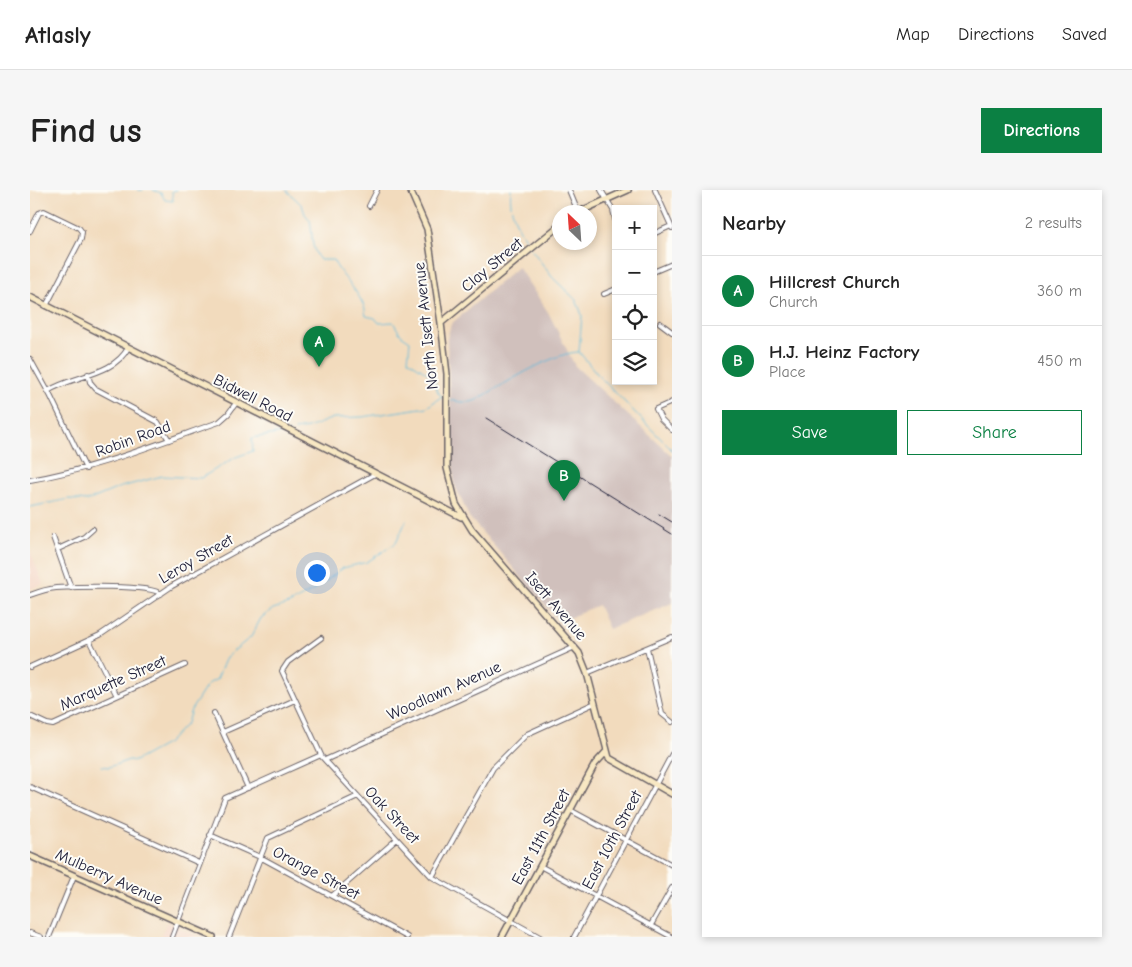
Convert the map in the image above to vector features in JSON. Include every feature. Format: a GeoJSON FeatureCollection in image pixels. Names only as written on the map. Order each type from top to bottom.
{"type":"FeatureCollection","features":[{"type":"Feature","properties":{"kind":"main road","name":"North Isett Avenue"},"geometry":{"type":"LineString","coordinates":[[410,190],[427,229],[447,374],[447,468],[452,493],[465,521]]}},
{"type":"Feature","properties":{"kind":"main road"},"geometry":{"type":"LineString","coordinates":[[593,205],[628,190]]}},
{"type":"Feature","properties":{"kind":"main road","name":"Clay Street"},"geometry":{"type":"LineString","coordinates":[[441,324],[552,232]]}},
{"type":"Feature","properties":{"kind":"main road","name":"Bidwell Road"},"geometry":{"type":"LineString","coordinates":[[30,298],[375,474],[454,512],[465,521]]}},
{"type":"Feature","properties":{"kind":"main road","name":"Isett Avenue"},"geometry":{"type":"LineString","coordinates":[[465,521],[575,647],[587,673],[606,752]]}},
{"type":"Feature","properties":{"kind":"main road"},"geometry":{"type":"LineString","coordinates":[[606,752],[609,758],[617,764],[672,794]]}},
{"type":"Feature","properties":{"kind":"main road","name":"East 11th Street"},"geometry":{"type":"LineString","coordinates":[[502,937],[595,764],[606,752]]}},
{"type":"Feature","properties":{"kind":"main road","name":"Mulberry Avenue"},"geometry":{"type":"LineString","coordinates":[[30,856],[212,937]]}},
{"type":"Feature","properties":{"kind":"street"},"geometry":{"type":"LineString","coordinates":[[368,206],[377,190]]}},
{"type":"Feature","properties":{"kind":"street"},"geometry":{"type":"LineString","coordinates":[[569,190],[575,205]]}},
{"type":"Feature","properties":{"kind":"street"},"geometry":{"type":"LineString","coordinates":[[601,190],[612,208]]}},
{"type":"Feature","properties":{"kind":"street"},"geometry":{"type":"LineString","coordinates":[[655,190],[672,227],[657,233]]}},
{"type":"Feature","properties":{"kind":"street"},"geometry":{"type":"LineString","coordinates":[[30,231],[39,213],[44,211],[80,228],[82,232],[81,239],[46,306]]}},
{"type":"Feature","properties":{"kind":"street"},"geometry":{"type":"LineString","coordinates":[[657,270],[672,264]]}},
{"type":"Feature","properties":{"kind":"street"},"geometry":{"type":"LineString","coordinates":[[604,294],[612,291]]}},
{"type":"Feature","properties":{"kind":"street"},"geometry":{"type":"LineString","coordinates":[[660,322],[672,332]]}},
{"type":"Feature","properties":{"kind":"street"},"geometry":{"type":"LineString","coordinates":[[48,391],[113,365],[123,356],[128,348]]}},
{"type":"Feature","properties":{"kind":"street"},"geometry":{"type":"LineString","coordinates":[[30,360],[48,391],[86,468]]}},
{"type":"Feature","properties":{"kind":"street"},"geometry":{"type":"LineString","coordinates":[[88,374],[90,382],[96,389],[158,422],[168,440]]}},
{"type":"Feature","properties":{"kind":"street"},"geometry":{"type":"LineString","coordinates":[[672,402],[656,409],[661,419],[672,430]]}},
{"type":"Feature","properties":{"kind":"street","name":"Robin Road"},"geometry":{"type":"LineString","coordinates":[[30,480],[55,477],[86,468],[219,422],[236,403]]}},
{"type":"Feature","properties":{"kind":"street","name":"Leroy Street"},"geometry":{"type":"LineString","coordinates":[[30,667],[89,640],[160,594],[375,474]]}},
{"type":"Feature","properties":{"kind":"street"},"geometry":{"type":"LineString","coordinates":[[58,549],[84,537],[93,529]]}},
{"type":"Feature","properties":{"kind":"street"},"geometry":{"type":"LineString","coordinates":[[53,537],[71,588]]}},
{"type":"Feature","properties":{"kind":"street"},"geometry":{"type":"LineString","coordinates":[[30,596],[54,588],[144,587],[160,594]]}},
{"type":"Feature","properties":{"kind":"street"},"geometry":{"type":"LineString","coordinates":[[587,673],[672,636]]}},
{"type":"Feature","properties":{"kind":"street","name":"Oak Street"},"geometry":{"type":"LineString","coordinates":[[321,638],[288,662],[282,671],[324,760],[432,877],[540,937]]}},
{"type":"Feature","properties":{"kind":"street"},"geometry":{"type":"LineString","coordinates":[[89,640],[116,694]]}},
{"type":"Feature","properties":{"kind":"street","name":"Woodlawn Avenue"},"geometry":{"type":"LineString","coordinates":[[324,760],[575,647]]}},
{"type":"Feature","properties":{"kind":"street"},"geometry":{"type":"LineString","coordinates":[[647,648],[662,714],[672,722]]}},
{"type":"Feature","properties":{"kind":"street","name":"Marquette Street"},"geometry":{"type":"LineString","coordinates":[[30,716],[51,725],[116,694],[186,665]]}},
{"type":"Feature","properties":{"kind":"street"},"geometry":{"type":"LineString","coordinates":[[223,732],[295,700]]}},
{"type":"Feature","properties":{"kind":"street"},"geometry":{"type":"LineString","coordinates":[[432,877],[493,768],[527,734],[594,703]]}},
{"type":"Feature","properties":{"kind":"street"},"geometry":{"type":"LineString","coordinates":[[214,713],[248,788]]}},
{"type":"Feature","properties":{"kind":"street","name":"East 10th Street"},"geometry":{"type":"LineString","coordinates":[[574,937],[672,754]]}},
{"type":"Feature","properties":{"kind":"street"},"geometry":{"type":"LineString","coordinates":[[178,922],[225,798],[321,755]]}},
{"type":"Feature","properties":{"kind":"street"},"geometry":{"type":"LineString","coordinates":[[30,787],[199,863]]}},
{"type":"Feature","properties":{"kind":"street"},"geometry":{"type":"LineString","coordinates":[[229,937],[266,840],[270,836],[358,796]]}},
{"type":"Feature","properties":{"kind":"street"},"geometry":{"type":"LineString","coordinates":[[570,810],[672,865]]}},
{"type":"Feature","properties":{"kind":"street","name":"Orange Street"},"geometry":{"type":"LineString","coordinates":[[210,835],[260,857],[407,937]]}},
{"type":"Feature","properties":{"kind":"street"},"geometry":{"type":"LineString","coordinates":[[332,896],[397,839]]}},
{"type":"Feature","properties":{"kind":"street"},"geometry":{"type":"LineString","coordinates":[[540,866],[672,937]]}},
{"type":"Feature","properties":{"kind":"street"},"geometry":{"type":"LineString","coordinates":[[49,937],[74,876]]}},
{"type":"Feature","properties":{"kind":"street"},"geometry":{"type":"LineString","coordinates":[[651,926],[672,888]]}},
{"type":"Feature","properties":{"kind":"street","name":"Mulberry Avenue"},"geometry":{"type":"LineString","coordinates":[[172,937],[178,922]]}},
{"type":"Feature","properties":{"kind":"street"},"geometry":{"type":"LineString","coordinates":[[30,933],[41,937]]}},
{"type":"Feature","properties":{"kind":"shaded area"},"geometry":{"type":"Polygon","coordinates":[[[518,267],[548,312],[575,366],[672,456],[672,603],[609,629],[598,605],[560,622],[469,517],[454,483],[447,339],[451,324],[518,267]]]}},
{"type":"Feature","properties":{"kind":"shaded area"},"geometry":{"type":"Polygon","coordinates":[[[30,550],[43,584],[30,589],[30,550]]]}},
{"type":"Feature","properties":{"kind":"shaded area"},"geometry":{"type":"Polygon","coordinates":[[[167,922],[198,937],[160,937],[167,922]]]}},
{"type":"Feature","properties":{"kind":"waterway"},"geometry":{"type":"LineString","coordinates":[[138,190],[143,190]]}},
{"type":"Feature","properties":{"kind":"waterway"},"geometry":{"type":"LineString","coordinates":[[153,190],[161,193],[165,200],[173,201],[172,191],[177,190]]}},
{"type":"Feature","properties":{"kind":"waterway"},"geometry":{"type":"LineString","coordinates":[[286,190],[302,205],[305,214],[310,220],[313,246],[320,260],[333,260],[360,298],[366,316],[375,318],[379,323],[393,322],[401,335],[410,341],[408,360],[434,379],[436,388],[446,399]]}},
{"type":"Feature","properties":{"kind":"waterway"},"geometry":{"type":"LineString","coordinates":[[511,190],[513,213],[518,227],[530,247]]}},
{"type":"Feature","properties":{"kind":"waterway"},"geometry":{"type":"LineString","coordinates":[[532,250],[552,277],[576,300],[582,315],[579,352],[599,376],[672,450]]}},
{"type":"Feature","properties":{"kind":"waterway"},"geometry":{"type":"LineString","coordinates":[[450,400],[471,402],[548,360],[579,352]]}},
{"type":"Feature","properties":{"kind":"waterway"},"geometry":{"type":"LineString","coordinates":[[295,430],[308,428],[333,418],[362,417],[427,407],[441,397]]}},
{"type":"Feature","properties":{"kind":"waterway"},"geometry":{"type":"LineString","coordinates":[[30,507],[69,499],[87,501],[121,487],[162,476],[201,478],[236,457],[253,451],[252,438],[289,432]]}},
{"type":"Feature","properties":{"kind":"waterway"},"geometry":{"type":"LineString","coordinates":[[101,766],[109,767],[129,760],[135,761],[168,743],[187,723],[191,710],[208,684],[217,679],[226,657],[251,637],[261,618],[273,609],[289,604],[314,590],[343,568],[367,562],[396,543],[406,521]]}},
{"type":"Feature","properties":{"kind":"railway"},"geometry":{"type":"LineString","coordinates":[[486,418],[672,534]]}},
{"type":"Feature","properties":{"kind":"railway"},"geometry":{"type":"LineString","coordinates":[[659,514],[672,522]]}},
{"type":"Feature","properties":{"kind":"place","name":"Hillcrest Church"},"geometry":{"type":"Point","coordinates":[319,367]}},
{"type":"Feature","properties":{"kind":"place","name":"H.J. Heinz Factory"},"geometry":{"type":"Point","coordinates":[564,501]}}]}
